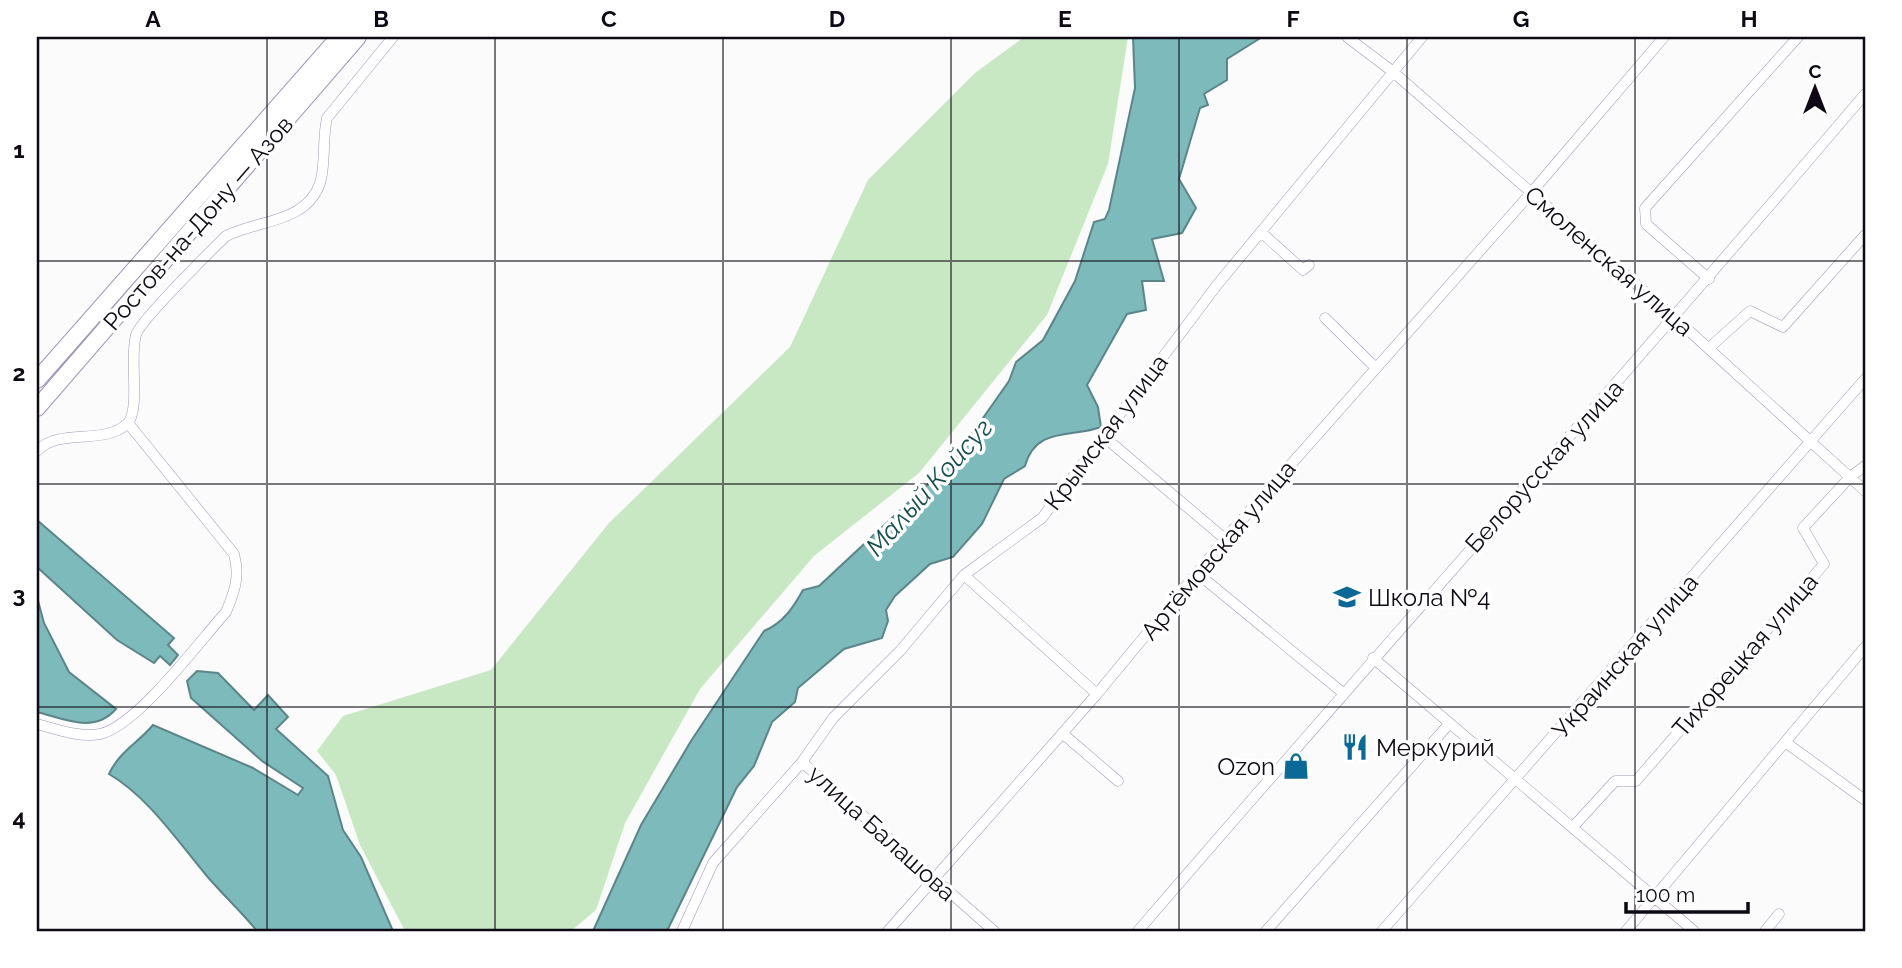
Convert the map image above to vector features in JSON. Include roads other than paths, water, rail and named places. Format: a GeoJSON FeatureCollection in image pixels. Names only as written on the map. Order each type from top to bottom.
{"type":"FeatureCollection","features":[{"type":"Feature","properties":{"kind":"main road","name":"Ростов-на-Дону — Азов"},"geometry":{"type":"LineString","coordinates":[[37,380],[339,37]]}},
{"type":"Feature","properties":{"kind":"main road","name":"Ростов-на-Дону — Азов"},"geometry":{"type":"LineString","coordinates":[[37,408],[358,37]]}},
{"type":"Feature","properties":{"kind":"street"},"geometry":{"type":"LineString","coordinates":[[37,451],[43,445],[60,439],[111,432],[128,423],[134,410],[131,355],[136,331],[226,236],[242,227],[282,219],[299,210],[314,196],[321,181],[323,135],[327,118],[393,37]]}},
{"type":"Feature","properties":{"kind":"street","name":"Смоленская улица"},"geometry":{"type":"LineString","coordinates":[[1347,37],[1392,71],[1675,318],[1865,491]]}},
{"type":"Feature","properties":{"kind":"street","name":"Крымская улица"},"geometry":{"type":"LineString","coordinates":[[682,931],[713,863],[802,762],[833,718],[900,651],[964,575],[1042,518],[1102,435],[1261,232],[1422,37]]}},
{"type":"Feature","properties":{"kind":"street","name":"Артёмовская улица"},"geometry":{"type":"LineString","coordinates":[[888,931],[1097,694],[1225,539],[1531,193],[1664,37]]}},
{"type":"Feature","properties":{"kind":"street"},"geometry":{"type":"LineString","coordinates":[[1709,279],[1646,224],[1645,208],[1798,37]]}},
{"type":"Feature","properties":{"kind":"street","name":"Белорусская улица"},"geometry":{"type":"LineString","coordinates":[[1138,931],[1373,658],[1709,279],[1865,94]]}},
{"type":"Feature","properties":{"kind":"street"},"geometry":{"type":"LineString","coordinates":[[1261,232],[1303,270],[1309,265]]}},
{"type":"Feature","properties":{"kind":"street"},"geometry":{"type":"LineString","coordinates":[[1709,348],[1750,311],[1783,327],[1865,235]]}},
{"type":"Feature","properties":{"kind":"street"},"geometry":{"type":"LineString","coordinates":[[1325,318],[1376,368]]}},
{"type":"Feature","properties":{"kind":"street","name":"Украинская улица"},"geometry":{"type":"LineString","coordinates":[[1382,931],[1813,443],[1865,379]]}},
{"type":"Feature","properties":{"kind":"street"},"geometry":{"type":"LineString","coordinates":[[37,724],[70,733],[99,734],[126,721],[226,612],[234,595],[239,573],[234,554],[128,423]]}},
{"type":"Feature","properties":{"kind":"street"},"geometry":{"type":"LineString","coordinates":[[1102,435],[1225,539]]}},
{"type":"Feature","properties":{"kind":"street","name":"Тихорецкая улица"},"geometry":{"type":"LineString","coordinates":[[1573,827],[1615,781],[1636,781],[1824,564],[1803,528],[1850,477],[1865,466]]}},
{"type":"Feature","properties":{"kind":"street"},"geometry":{"type":"LineString","coordinates":[[1197,573],[1343,693]]}},
{"type":"Feature","properties":{"kind":"street"},"geometry":{"type":"LineString","coordinates":[[964,575],[1097,694]]}},
{"type":"Feature","properties":{"kind":"street"},"geometry":{"type":"LineString","coordinates":[[1626,931],[1865,647]]}},
{"type":"Feature","properties":{"kind":"street"},"geometry":{"type":"LineString","coordinates":[[1373,658],[1694,931]]}},
{"type":"Feature","properties":{"kind":"street"},"geometry":{"type":"LineString","coordinates":[[1266,931],[1449,724]]}},
{"type":"Feature","properties":{"kind":"street"},"geometry":{"type":"LineString","coordinates":[[1062,733],[1118,781]]}},
{"type":"Feature","properties":{"kind":"street"},"geometry":{"type":"LineString","coordinates":[[1784,743],[1865,800]]}},
{"type":"Feature","properties":{"kind":"street","name":"улица Балашова"},"geometry":{"type":"LineString","coordinates":[[802,762],[994,931]]}},
{"type":"Feature","properties":{"kind":"street"},"geometry":{"type":"LineString","coordinates":[[1765,931],[1779,914]]}},
{"type":"Feature","properties":{"kind":"water","name":"Малый Койсуг"},"geometry":{"type":"Polygon","coordinates":[[[1133,37],[1262,37],[1227,59],[1227,80],[1204,94],[1208,105],[1200,108],[1179,179],[1196,208],[1182,233],[1152,239],[1164,281],[1142,281],[1146,310],[1127,314],[1087,385],[1098,407],[1101,427],[1056,436],[1037,445],[1030,453],[1025,466],[1004,479],[982,524],[953,557],[930,564],[895,596],[886,610],[888,621],[882,638],[844,649],[798,688],[795,702],[772,722],[754,766],[737,787],[667,931],[593,931],[641,825],[691,741],[764,631],[787,614],[803,590],[819,586],[952,462],[1009,381],[1016,362],[1043,340],[1075,281],[1094,222],[1105,219],[1109,210],[1135,88],[1133,37]]]}},
{"type":"Feature","properties":{"kind":"water"},"geometry":{"type":"Polygon","coordinates":[[[37,520],[174,638],[168,645],[178,655],[170,665],[160,656],[154,663],[117,640],[37,567],[37,520]]]}},
{"type":"Feature","properties":{"kind":"water"},"geometry":{"type":"Polygon","coordinates":[[[37,597],[44,623],[69,672],[116,709],[107,717],[89,723],[68,721],[37,712],[37,597]]]}},
{"type":"Feature","properties":{"kind":"water"},"geometry":{"type":"Polygon","coordinates":[[[197,671],[218,673],[254,710],[268,695],[288,717],[276,729],[328,776],[343,830],[361,857],[393,931],[257,931],[149,807],[109,774],[123,754],[153,725],[253,768],[298,795],[303,788],[262,761],[191,698],[187,681],[197,671]]]}},
{"type":"Feature","properties":{"kind":"place","name":"Школа №4"},"geometry":{"type":"Point","coordinates":[1347,597]}},
{"type":"Feature","properties":{"kind":"place","name":"Меркурий"},"geometry":{"type":"Point","coordinates":[1355,747]}},
{"type":"Feature","properties":{"kind":"place","name":"Ozon"},"geometry":{"type":"Point","coordinates":[1296,766]}}]}
